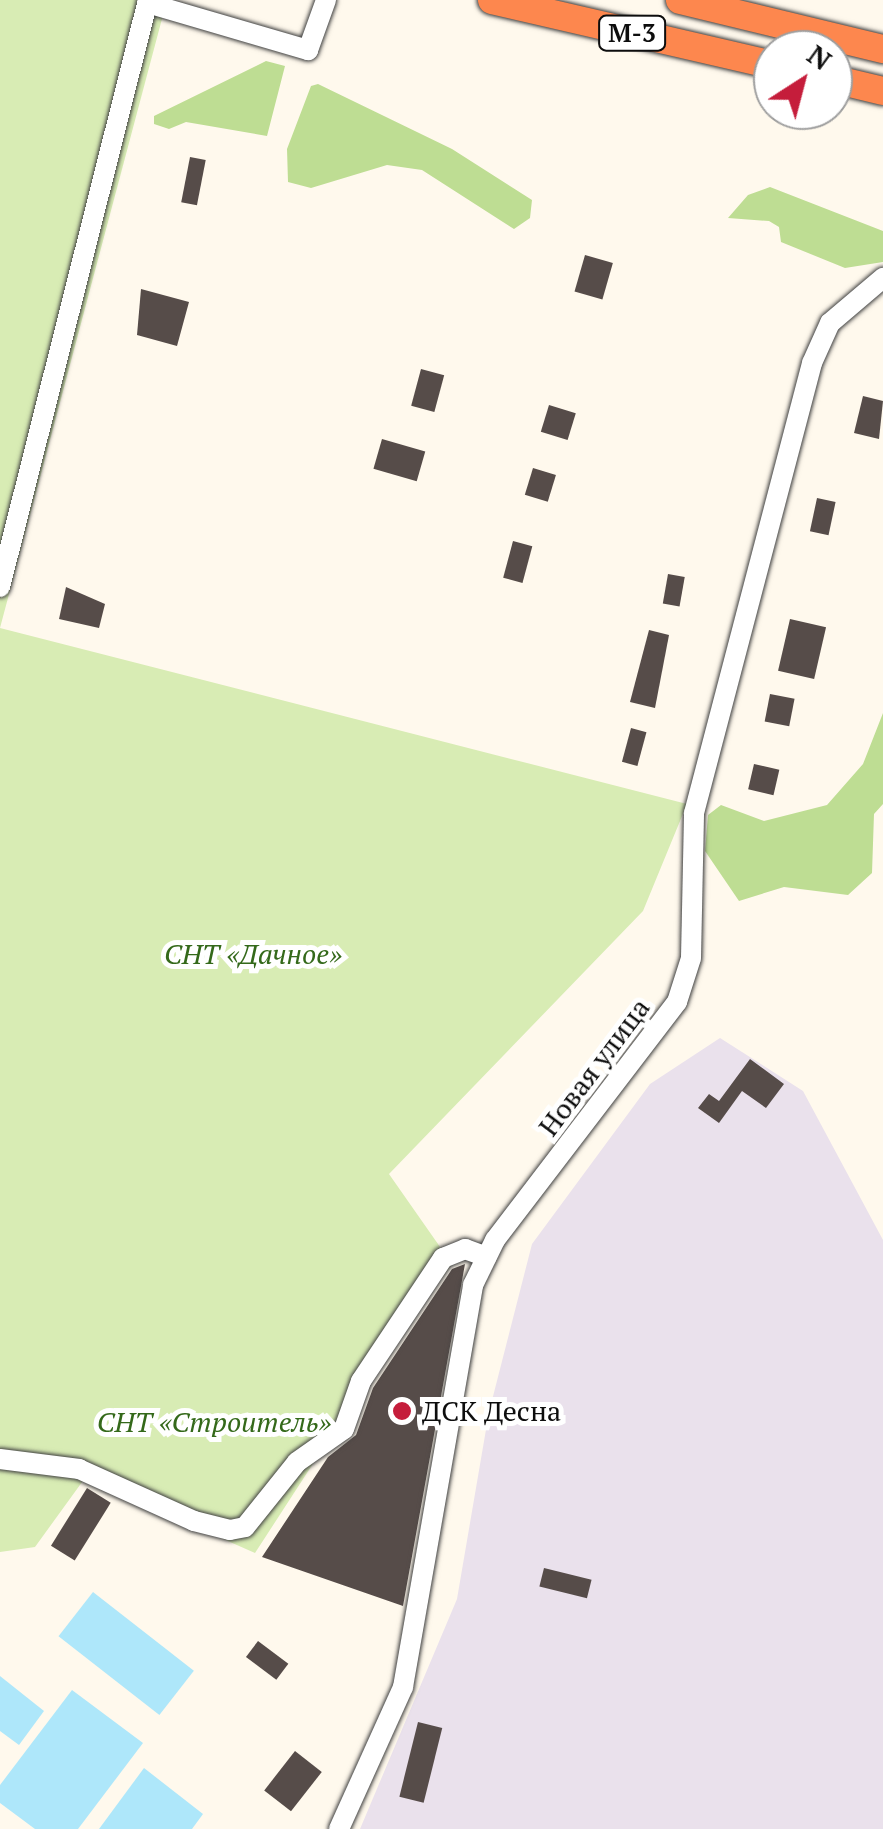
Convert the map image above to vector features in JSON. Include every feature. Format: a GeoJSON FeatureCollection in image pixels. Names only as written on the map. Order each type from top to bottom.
{"type":"FeatureCollection","features":[{"type":"Feature","properties":{"kind":"highway","name":"М-3"},"geometry":{"type":"LineString","coordinates":[[492,0],[753,60]]}},
{"type":"Feature","properties":{"kind":"highway","name":"М-3"},"geometry":{"type":"LineString","coordinates":[[680,0],[883,49]]}},
{"type":"Feature","properties":{"kind":"highway"},"geometry":{"type":"LineString","coordinates":[[853,83],[883,90]]}},
{"type":"Feature","properties":{"kind":"street"},"geometry":{"type":"LineString","coordinates":[[0,587],[147,2],[308,50],[326,0]]}},
{"type":"Feature","properties":{"kind":"street","name":"Новая улица"},"geometry":{"type":"LineString","coordinates":[[339,1829],[404,1687],[468,1307],[487,1257],[677,1002],[691,958],[694,813],[812,363],[830,324],[883,278]]}},
{"type":"Feature","properties":{"kind":"street"},"geometry":{"type":"LineString","coordinates":[[0,1459],[79,1469],[194,1521],[230,1530],[244,1527],[297,1462],[344,1428],[362,1379],[443,1258],[465,1250],[487,1257]]}},
{"type":"Feature","properties":{"kind":"shaded area"},"geometry":{"type":"Polygon","coordinates":[[[720,1038],[803,1091],[883,1240],[883,1829],[360,1829],[457,1599],[489,1412],[532,1244],[650,1084],[720,1038]]]}},
{"type":"Feature","properties":{"kind":"green space"},"geometry":{"type":"Polygon","coordinates":[[[0,0],[167,0],[0,628],[0,0]]]}},
{"type":"Feature","properties":{"kind":"green space"},"geometry":{"type":"Polygon","coordinates":[[[266,61],[285,66],[267,136],[186,122],[169,129],[154,124],[154,116],[266,61]]]}},
{"type":"Feature","properties":{"kind":"green space"},"geometry":{"type":"Polygon","coordinates":[[[318,84],[452,149],[532,200],[530,218],[514,229],[422,170],[387,165],[311,188],[288,182],[287,149],[311,86],[318,84]]]}},
{"type":"Feature","properties":{"kind":"green space"},"geometry":{"type":"Polygon","coordinates":[[[770,187],[883,231],[883,262],[845,268],[781,242],[779,227],[769,221],[728,218],[748,195],[770,187]]]}},
{"type":"Feature","properties":{"kind":"green space","name":"СНТ «Дачное»"},"geometry":{"type":"Polygon","coordinates":[[[0,628],[687,804],[643,911],[389,1174],[452,1264],[383,1356],[255,1553],[85,1478],[35,1547],[0,1552],[0,628]]]}},
{"type":"Feature","properties":{"kind":"green space"},"geometry":{"type":"Polygon","coordinates":[[[883,713],[883,804],[874,814],[872,873],[848,895],[784,887],[739,901],[705,851],[708,815],[721,805],[764,821],[827,805],[863,764],[883,713]]]}},
{"type":"Feature","properties":{"kind":"water"},"geometry":{"type":"Polygon","coordinates":[[[93,1592],[194,1671],[159,1715],[59,1636],[93,1592]]]}},
{"type":"Feature","properties":{"kind":"water"},"geometry":{"type":"Polygon","coordinates":[[[0,1676],[44,1711],[19,1745],[0,1731],[0,1676]]]}},
{"type":"Feature","properties":{"kind":"water"},"geometry":{"type":"Polygon","coordinates":[[[72,1690],[143,1743],[78,1829],[35,1829],[0,1803],[0,1785],[72,1690]]]}},
{"type":"Feature","properties":{"kind":"water"},"geometry":{"type":"Polygon","coordinates":[[[144,1768],[203,1814],[192,1829],[99,1829],[144,1768]]]}},
{"type":"Feature","properties":{"kind":"building"},"geometry":{"type":"Polygon","coordinates":[[[190,157],[206,160],[197,205],[181,202],[190,157]]]}},
{"type":"Feature","properties":{"kind":"building"},"geometry":{"type":"Polygon","coordinates":[[[585,255],[613,263],[602,300],[575,292],[585,255]]]}},
{"type":"Feature","properties":{"kind":"building"},"geometry":{"type":"Polygon","coordinates":[[[141,289],[189,302],[177,346],[137,335],[141,289]]]}},
{"type":"Feature","properties":{"kind":"building"},"geometry":{"type":"Polygon","coordinates":[[[421,369],[444,375],[434,412],[411,406],[421,369]]]}},
{"type":"Feature","properties":{"kind":"building"},"geometry":{"type":"Polygon","coordinates":[[[863,396],[883,401],[879,439],[854,433],[863,396]]]}},
{"type":"Feature","properties":{"kind":"building"},"geometry":{"type":"Polygon","coordinates":[[[549,405],[576,413],[568,440],[541,432],[549,405]]]}},
{"type":"Feature","properties":{"kind":"building"},"geometry":{"type":"Polygon","coordinates":[[[382,439],[425,451],[417,481],[373,469],[382,439]]]}},
{"type":"Feature","properties":{"kind":"building"},"geometry":{"type":"Polygon","coordinates":[[[533,468],[556,475],[548,502],[525,495],[533,468]]]}},
{"type":"Feature","properties":{"kind":"building"},"geometry":{"type":"Polygon","coordinates":[[[817,498],[836,502],[829,535],[810,531],[817,498]]]}},
{"type":"Feature","properties":{"kind":"building"},"geometry":{"type":"Polygon","coordinates":[[[513,541],[532,546],[522,583],[503,578],[513,541]]]}},
{"type":"Feature","properties":{"kind":"building"},"geometry":{"type":"Polygon","coordinates":[[[668,574],[685,577],[680,606],[663,604],[668,574]]]}},
{"type":"Feature","properties":{"kind":"building"},"geometry":{"type":"Polygon","coordinates":[[[66,587],[105,604],[99,628],[59,619],[66,587]]]}},
{"type":"Feature","properties":{"kind":"building"},"geometry":{"type":"Polygon","coordinates":[[[790,619],[826,627],[814,679],[778,671],[790,619]]]}},
{"type":"Feature","properties":{"kind":"building"},"geometry":{"type":"Polygon","coordinates":[[[649,630],[669,635],[655,708],[630,702],[649,630]]]}},
{"type":"Feature","properties":{"kind":"building"},"geometry":{"type":"Polygon","coordinates":[[[770,694],[795,699],[789,726],[765,721],[770,694]]]}},
{"type":"Feature","properties":{"kind":"building"},"geometry":{"type":"Polygon","coordinates":[[[631,728],[646,732],[637,766],[622,762],[631,728]]]}},
{"type":"Feature","properties":{"kind":"building"},"geometry":{"type":"Polygon","coordinates":[[[754,764],[779,770],[773,795],[748,789],[754,764]]]}},
{"type":"Feature","properties":{"kind":"building"},"geometry":{"type":"Polygon","coordinates":[[[750,1059],[784,1084],[766,1108],[742,1091],[719,1123],[698,1108],[709,1094],[719,1101],[750,1059]]]}},
{"type":"Feature","properties":{"kind":"building","name":"ДСК Десна"},"geometry":{"type":"Polygon","coordinates":[[[465,1264],[403,1606],[262,1557],[328,1457],[356,1435],[373,1388],[452,1269],[465,1264]]]}},
{"type":"Feature","properties":{"kind":"building"},"geometry":{"type":"Polygon","coordinates":[[[87,1488],[111,1503],[75,1561],[51,1546],[87,1488]]]}},
{"type":"Feature","properties":{"kind":"building"},"geometry":{"type":"Polygon","coordinates":[[[544,1568],[592,1580],[587,1598],[539,1586],[544,1568]]]}},
{"type":"Feature","properties":{"kind":"building"},"geometry":{"type":"Polygon","coordinates":[[[258,1641],[288,1664],[276,1680],[246,1657],[258,1641]]]}},
{"type":"Feature","properties":{"kind":"building"},"geometry":{"type":"Polygon","coordinates":[[[418,1722],[442,1728],[424,1803],[399,1797],[418,1722]]]}},
{"type":"Feature","properties":{"kind":"building"},"geometry":{"type":"Polygon","coordinates":[[[295,1751],[322,1772],[291,1811],[264,1790],[295,1751]]]}},
{"type":"Feature","properties":{"kind":"place","name":"ДСК Десна"},"geometry":{"type":"Point","coordinates":[402,1411]}},
{"type":"Feature","properties":{"kind":"park label","name":"СНТ «Строитель»"},"geometry":{"type":"Point","coordinates":[214,1422]}}]}
